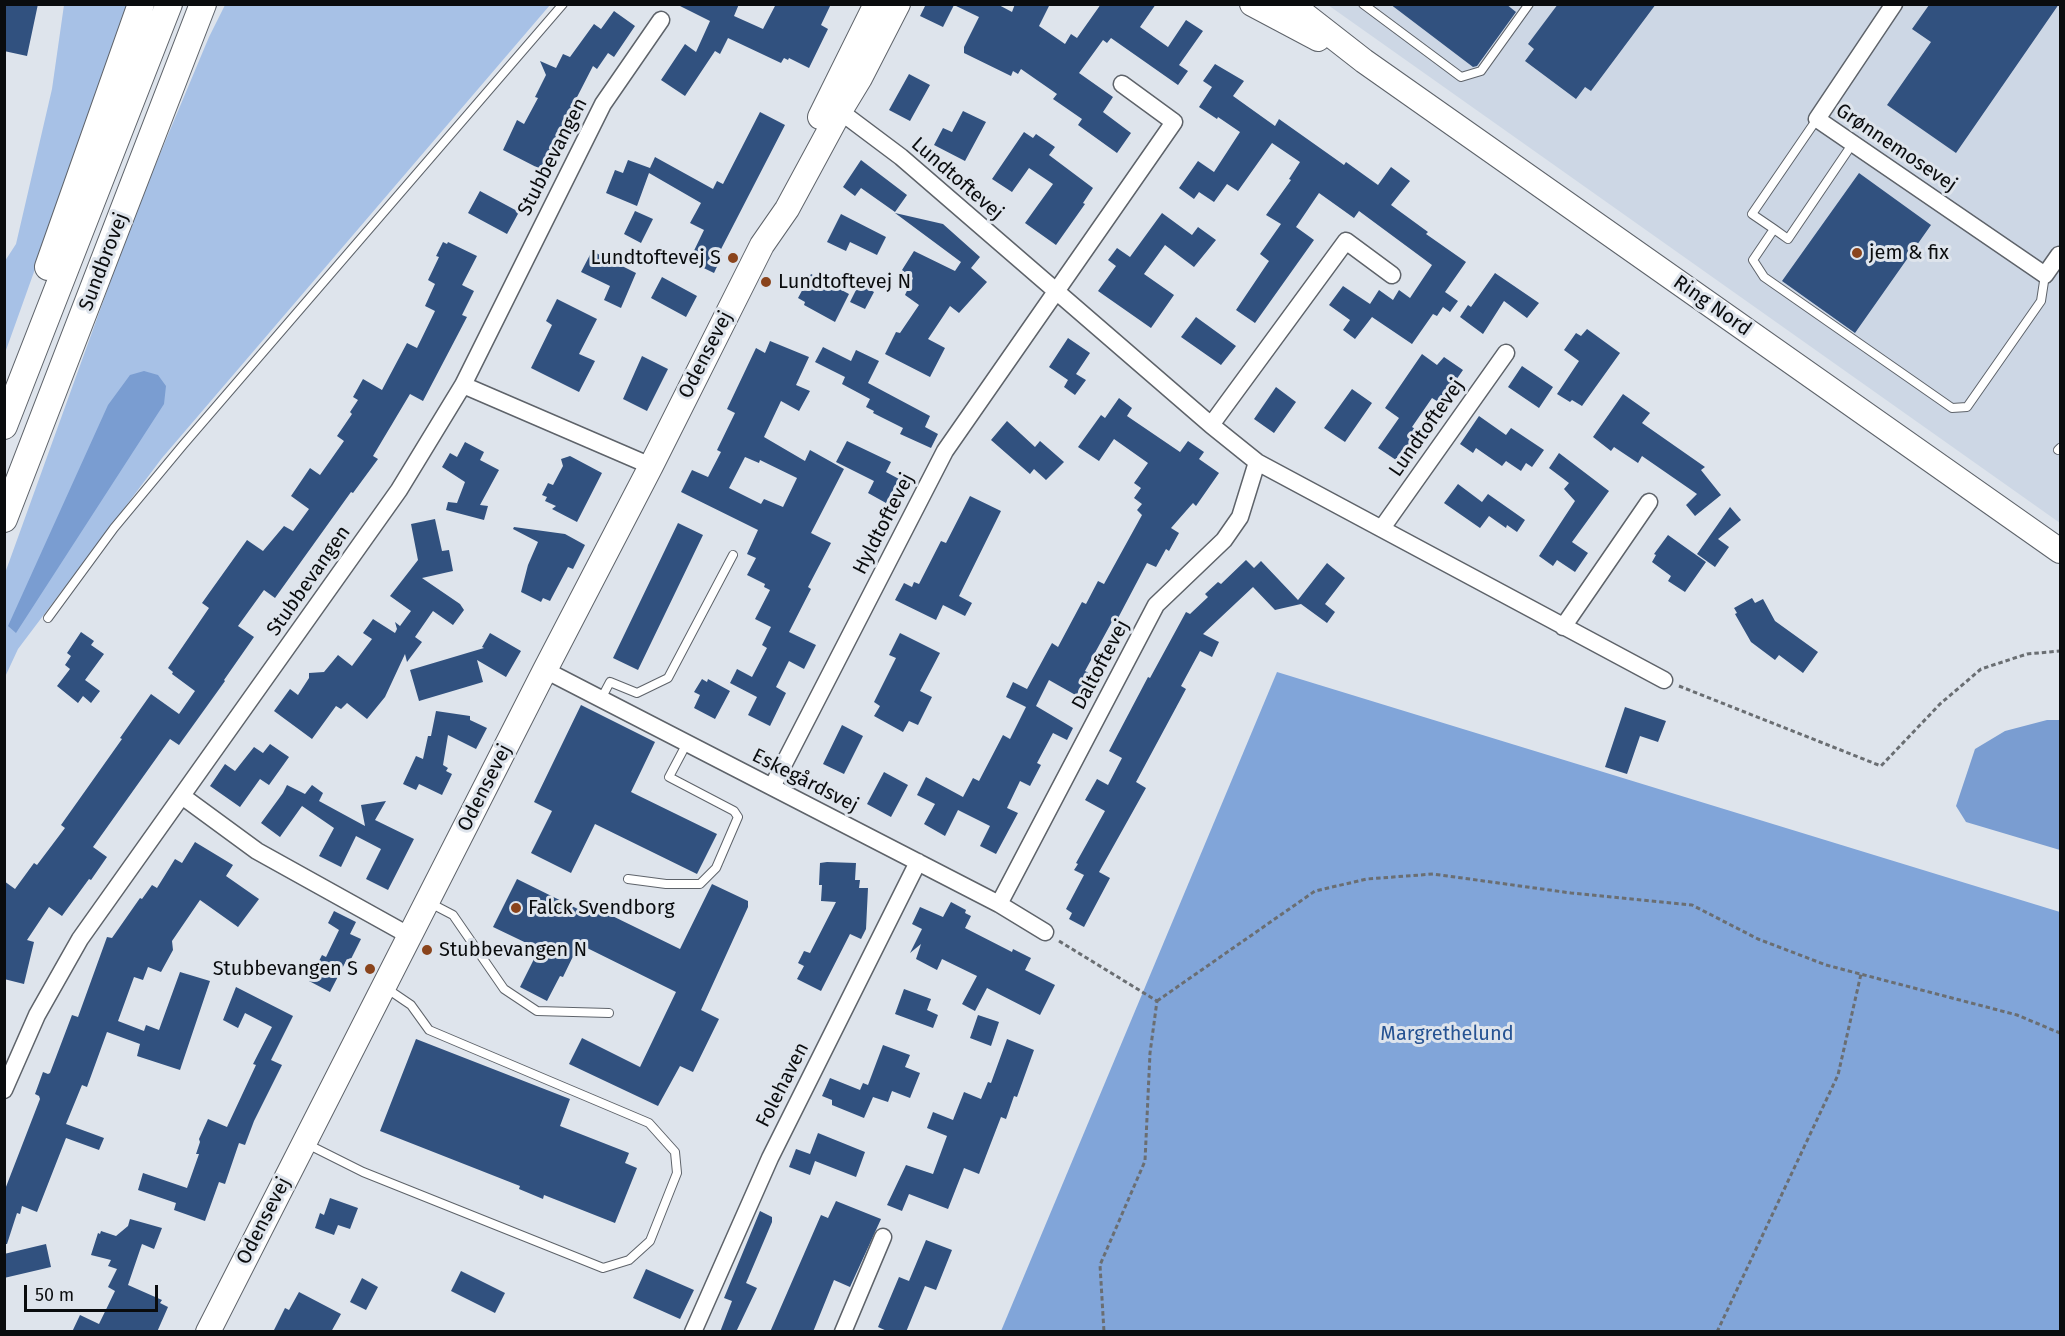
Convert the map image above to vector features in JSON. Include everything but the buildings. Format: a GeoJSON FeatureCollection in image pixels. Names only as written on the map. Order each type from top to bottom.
{"type":"FeatureCollection","features":[{"type":"Feature","properties":{"kind":"main road"},"geometry":{"type":"LineString","coordinates":[[4,396],[141,4]]}},
{"type":"Feature","properties":{"kind":"main road","name":"Sundbrovej"},"geometry":{"type":"LineString","coordinates":[[4,426],[169,4]]}},
{"type":"Feature","properties":{"kind":"main road","name":"Sundbrovej"},"geometry":{"type":"LineString","coordinates":[[4,519],[203,9]]}},
{"type":"Feature","properties":{"kind":"street","name":"Ring Nord"},"geometry":{"type":"LineString","coordinates":[[1252,4],[1364,61]]}},
{"type":"Feature","properties":{"kind":"street","name":"Ring Nord"},"geometry":{"type":"LineString","coordinates":[[1291,4],[1364,61],[2061,551]]}},
{"type":"Feature","properties":{"kind":"street","name":"Grønnemosevej"},"geometry":{"type":"LineString","coordinates":[[1894,4],[1817,119],[2045,275]]}},
{"type":"Feature","properties":{"kind":"street","name":"Odensevej"},"geometry":{"type":"LineString","coordinates":[[208,1332],[762,245],[787,208],[833,107],[860,78],[890,8]]}},
{"type":"Feature","properties":{"kind":"street","name":"Stubbevangen"},"geometry":{"type":"LineString","coordinates":[[4,1090],[37,1015],[80,939],[399,490],[463,385],[603,104],[661,20]]}},
{"type":"Feature","properties":{"kind":"street"},"geometry":{"type":"LineString","coordinates":[[1055,292],[1174,122],[1122,84]]}},
{"type":"Feature","properties":{"kind":"street","name":"Lundtoftevej"},"geometry":{"type":"LineString","coordinates":[[833,107],[901,157],[1210,425],[1257,462],[1664,680]]}},
{"type":"Feature","properties":{"kind":"street"},"geometry":{"type":"LineString","coordinates":[[1210,425],[1346,241],[1392,275]]}},
{"type":"Feature","properties":{"kind":"street"},"geometry":{"type":"LineString","coordinates":[[2045,275],[2059,255],[2061,256]]}},
{"type":"Feature","properties":{"kind":"street","name":"Hyldtoftevej"},"geometry":{"type":"LineString","coordinates":[[772,787],[945,451],[1055,292]]}},
{"type":"Feature","properties":{"kind":"street","name":"Lundtoftevej"},"geometry":{"type":"LineString","coordinates":[[1382,528],[1506,353]]}},
{"type":"Feature","properties":{"kind":"street"},"geometry":{"type":"LineString","coordinates":[[463,385],[651,466]]}},
{"type":"Feature","properties":{"kind":"street","name":"Daltoftevej"},"geometry":{"type":"LineString","coordinates":[[999,904],[1156,605],[1224,540],[1240,517],[1257,462]]}},
{"type":"Feature","properties":{"kind":"street"},"geometry":{"type":"LineString","coordinates":[[1563,627],[1649,502]]}},
{"type":"Feature","properties":{"kind":"street","name":"Eskegårdsvej"},"geometry":{"type":"LineString","coordinates":[[545,669],[999,904],[1045,932]]}},
{"type":"Feature","properties":{"kind":"street"},"geometry":{"type":"LineString","coordinates":[[182,796],[257,851],[410,936]]}},
{"type":"Feature","properties":{"kind":"street","name":"Folehaven"},"geometry":{"type":"LineString","coordinates":[[693,1332],[770,1158],[918,862]]}},
{"type":"Feature","properties":{"kind":"street"},"geometry":{"type":"LineString","coordinates":[[843,1332],[883,1237]]}},
{"type":"Feature","properties":{"kind":"lane"},"geometry":{"type":"LineString","coordinates":[[48,618],[114,528],[183,445],[563,4]]}},
{"type":"Feature","properties":{"kind":"lane"},"geometry":{"type":"LineString","coordinates":[[1363,4],[1461,76],[1481,71],[1529,4]]}},
{"type":"Feature","properties":{"kind":"lane"},"geometry":{"type":"LineString","coordinates":[[1817,119],[1752,214],[1788,239],[1853,144]]}},
{"type":"Feature","properties":{"kind":"lane"},"geometry":{"type":"LineString","coordinates":[[1774,229],[1753,260],[1764,277],[1952,408],[1967,406],[1981,387],[2041,301],[2045,275]]}},
{"type":"Feature","properties":{"kind":"lane"},"geometry":{"type":"LineString","coordinates":[[601,699],[610,682],[637,693],[668,678],[733,555]]}},
{"type":"Feature","properties":{"kind":"lane"},"geometry":{"type":"LineString","coordinates":[[628,879],[666,884],[700,884],[716,868],[738,817],[734,811],[669,777],[687,743]]}},
{"type":"Feature","properties":{"kind":"lane"},"geometry":{"type":"LineString","coordinates":[[427,901],[453,915],[504,989],[537,1011],[609,1013]]}},
{"type":"Feature","properties":{"kind":"lane"},"geometry":{"type":"LineString","coordinates":[[304,1142],[363,1172],[603,1268],[629,1260],[650,1241],[677,1173],[675,1152],[649,1123],[429,1030],[411,1005],[384,987]]}},
{"type":"Feature","properties":{"kind":"path"},"geometry":{"type":"LineString","coordinates":[[1664,680],[1881,766],[1940,704],[1981,669],[2027,654],[2061,651]]}},
{"type":"Feature","properties":{"kind":"path"},"geometry":{"type":"LineString","coordinates":[[1104,1332],[1100,1265],[1145,1161],[1150,1053],[1157,1001],[1315,891],[1367,879],[1433,874],[1692,905],[1758,939],[1826,965],[2017,1015],[2061,1033]]}},
{"type":"Feature","properties":{"kind":"path"},"geometry":{"type":"LineString","coordinates":[[1045,932],[1157,1001]]}},
{"type":"Feature","properties":{"kind":"path"},"geometry":{"type":"LineString","coordinates":[[1717,1332],[1838,1075],[1861,974]]}},
{"type":"Feature","properties":{"kind":"shaded area"},"geometry":{"type":"Polygon","coordinates":[[[64,5],[128,5],[5,353],[5,261],[16,244],[52,89],[64,5]]]}},
{"type":"Feature","properties":{"kind":"shaded area"},"geometry":{"type":"Polygon","coordinates":[[[225,5],[550,5],[162,458],[18,649],[5,677],[4,576],[134,216],[209,37],[225,5]]]}},
{"type":"Feature","properties":{"kind":"shaded area"},"geometry":{"type":"Polygon","coordinates":[[[1328,5],[2060,5],[2060,523],[1328,5]]]}},
{"type":"Feature","properties":{"kind":"shaded area"},"geometry":{"type":"Polygon","coordinates":[[[144,371],[158,375],[166,386],[164,404],[16,633],[8,626],[108,405],[130,375],[144,371]]]}},
{"type":"Feature","properties":{"kind":"shaded area"},"geometry":{"type":"Polygon","coordinates":[[[2047,720],[2060,720],[2060,850],[1966,822],[1956,806],[1975,749],[2005,731],[2047,720]]]}},
{"type":"Feature","properties":{"kind":"green space","name":"Margrethelund"},"geometry":{"type":"Polygon","coordinates":[[[1277,672],[2060,912],[2060,1331],[1001,1331],[1277,672]]]}},
{"type":"Feature","properties":{"kind":"place","name":"jem & fix"},"geometry":{"type":"Point","coordinates":[1857,253]}},
{"type":"Feature","properties":{"kind":"place","name":"Lundtoftevej S"},"geometry":{"type":"Point","coordinates":[733,258]}},
{"type":"Feature","properties":{"kind":"place","name":"Lundtoftevej N"},"geometry":{"type":"Point","coordinates":[766,282]}},
{"type":"Feature","properties":{"kind":"place","name":"Falck Svendborg"},"geometry":{"type":"Point","coordinates":[516,908]}},
{"type":"Feature","properties":{"kind":"place","name":"Stubbevangen N"},"geometry":{"type":"Point","coordinates":[427,950]}},
{"type":"Feature","properties":{"kind":"place","name":"Stubbevangen S"},"geometry":{"type":"Point","coordinates":[370,969]}}]}
